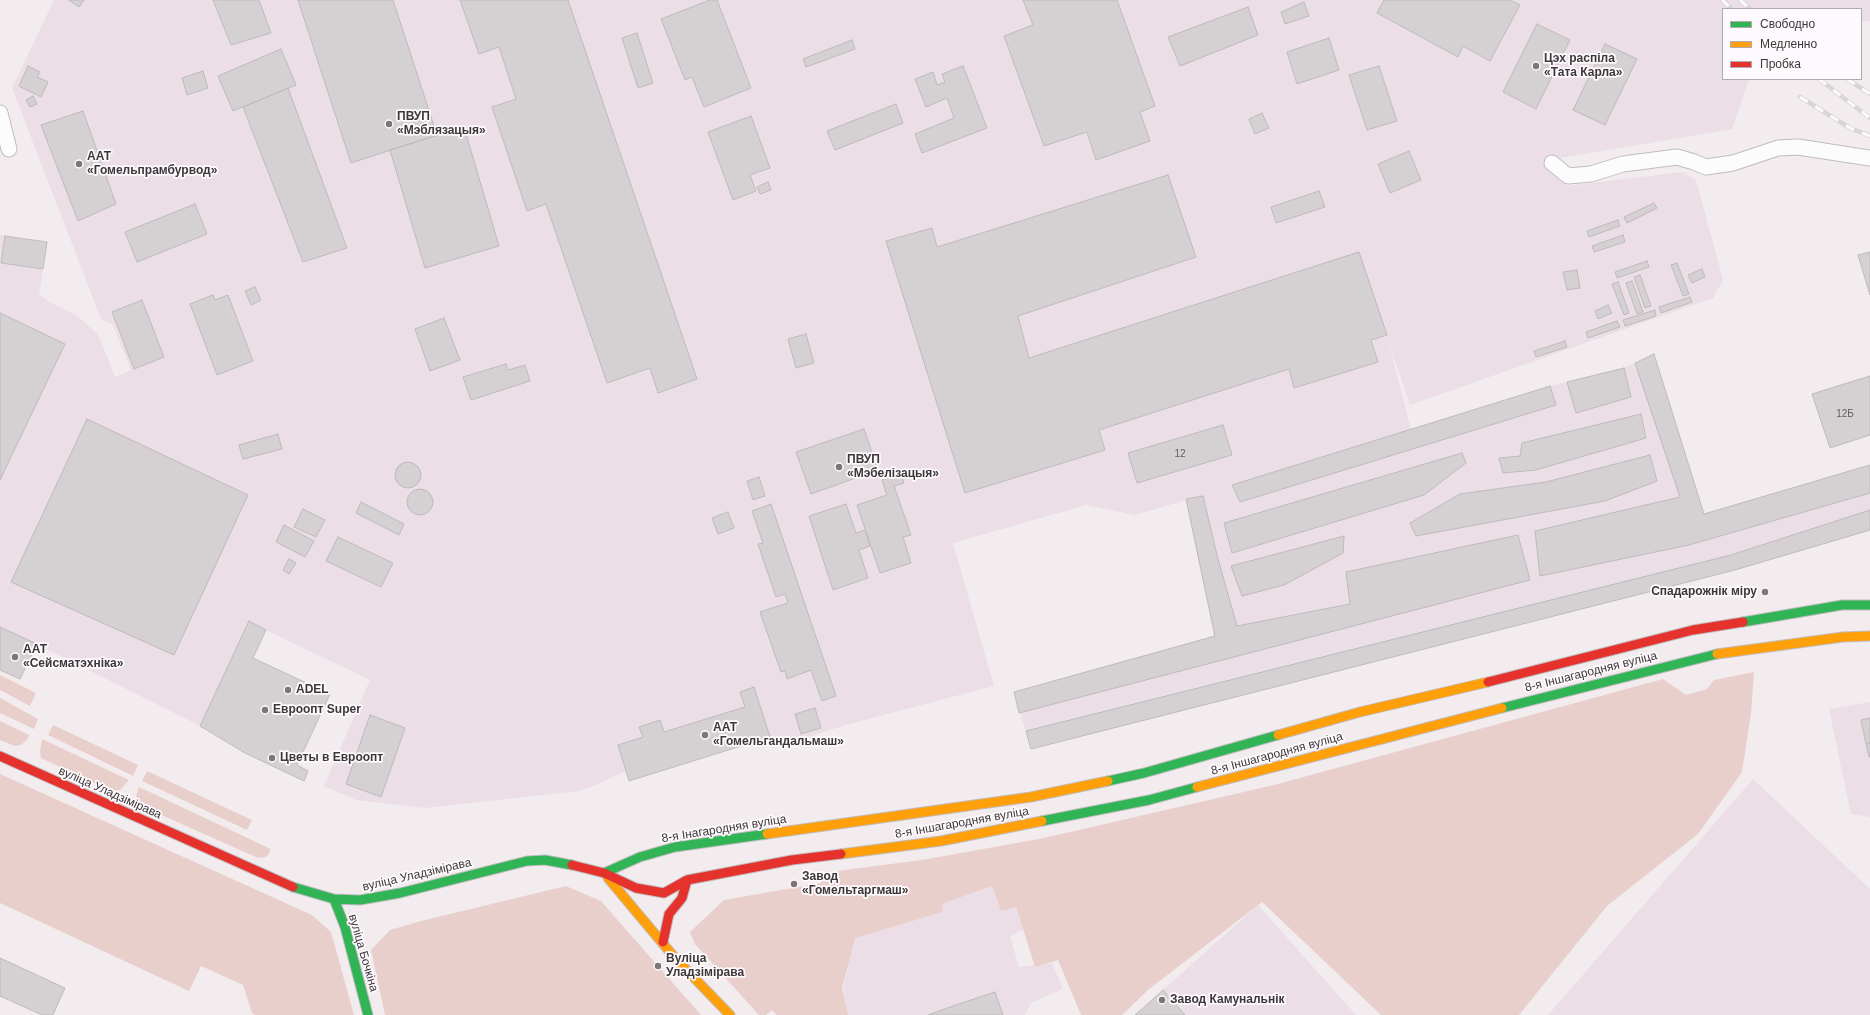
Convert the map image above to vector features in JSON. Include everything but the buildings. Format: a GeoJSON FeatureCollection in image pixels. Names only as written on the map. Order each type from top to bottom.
{"type":"FeatureCollection","features":[{"type":"Feature","properties":{"kind":"main road","name":"8-я Іншагародняя вуліца"},"geometry":{"type":"LineString","coordinates":[[894,817],[1031,797],[1144,773],[1360,712],[1563,664],[1693,630],[1842,605],[1870,605]]}},
{"type":"Feature","properties":{"kind":"main road","name":"8-я Іншагародняя вуліца"},"geometry":{"type":"LineString","coordinates":[[687,880],[792,860],[940,841],[1149,800],[1693,658],[1720,652],[1843,637],[1870,636]]}},
{"type":"Feature","properties":{"kind":"main road","name":"вуліца Уладзімірава"},"geometry":{"type":"LineString","coordinates":[[0,756],[273,879],[302,891],[334,899],[360,900],[400,893],[527,861],[545,860],[561,862],[604,873]]}},
{"type":"Feature","properties":{"kind":"main road","name":"8-я Інагародняя вуліца"},"geometry":{"type":"LineString","coordinates":[[604,873],[640,857],[675,847],[894,817]]}},
{"type":"Feature","properties":{"kind":"main road"},"geometry":{"type":"LineString","coordinates":[[604,873],[636,888],[664,893],[687,880]]}},
{"type":"Feature","properties":{"kind":"main road"},"geometry":{"type":"LineString","coordinates":[[604,873],[675,958],[730,1015]]}},
{"type":"Feature","properties":{"kind":"main road"},"geometry":{"type":"LineString","coordinates":[[663,942],[669,914],[682,898],[687,880]]}},
{"type":"Feature","properties":{"kind":"main road","name":"вуліца Бочкіна"},"geometry":{"type":"LineString","coordinates":[[334,899],[345,927],[368,1015]]}},
{"type":"Feature","properties":{"kind":"street"},"geometry":{"type":"LineString","coordinates":[[0,114],[9,149]]}},
{"type":"Feature","properties":{"kind":"street"},"geometry":{"type":"LineString","coordinates":[[1552,164],[1568,176],[1591,174],[1623,164],[1677,157],[1706,167],[1733,163],[1778,148],[1798,147],[1870,158]]}},
{"type":"Feature","properties":{"kind":"shaded area"},"geometry":{"type":"Polygon","coordinates":[[[54,0],[1870,0],[1870,21],[1862,22],[1862,8],[1722,8],[1722,80],[1749,80],[1732,129],[1560,158],[1546,169],[1567,186],[1682,172],[1696,180],[1723,280],[1713,298],[1410,405],[1389,343],[1411,430],[1550,386],[1624,368],[1654,354],[1704,514],[1870,465],[1870,530],[1735,570],[1031,749],[1014,692],[1214,636],[1186,500],[1136,515],[1086,505],[953,543],[994,686],[849,724],[773,748],[769,737],[626,771],[579,791],[425,808],[356,800],[324,786],[370,680],[249,622],[200,726],[37,644],[20,679],[0,670],[0,235],[5,236],[1,263],[43,269],[39,294],[49,302],[76,315],[98,334],[115,377],[131,370],[113,325],[101,319],[12,88],[54,0]]]}},
{"type":"Feature","properties":{"kind":"shaded area"},"geometry":{"type":"Polygon","coordinates":[[[1754,672],[1751,713],[1742,772],[1698,834],[1607,906],[1519,1015],[1381,1015],[1262,902],[1148,990],[1122,1015],[1081,1015],[1058,960],[1035,967],[1016,907],[1001,911],[992,886],[942,904],[943,912],[855,938],[842,989],[848,1015],[777,1015],[772,1010],[766,1015],[759,1015],[695,944],[690,932],[724,900],[821,883],[821,873],[922,860],[1044,838],[1274,785],[1663,679],[1686,695],[1707,689],[1714,680],[1754,672]]]}},
{"type":"Feature","properties":{"kind":"shaded area"},"geometry":{"type":"Polygon","coordinates":[[[0,675],[36,693],[30,706],[0,690],[0,675]]]}},
{"type":"Feature","properties":{"kind":"shaded area"},"geometry":{"type":"Polygon","coordinates":[[[0,698],[38,719],[34,729],[0,713],[0,698]]]}},
{"type":"Feature","properties":{"kind":"shaded area"},"geometry":{"type":"Polygon","coordinates":[[[1870,702],[1870,817],[1851,814],[1829,709],[1870,702]]]}},
{"type":"Feature","properties":{"kind":"shaded area"},"geometry":{"type":"Polygon","coordinates":[[[0,721],[29,735],[27,740],[21,745],[15,746],[0,740],[0,721]]]}},
{"type":"Feature","properties":{"kind":"shaded area"},"geometry":{"type":"Polygon","coordinates":[[[53,725],[138,765],[133,776],[48,735],[53,725]]]}},
{"type":"Feature","properties":{"kind":"shaded area"},"geometry":{"type":"Polygon","coordinates":[[[42,739],[129,780],[120,790],[111,791],[41,758],[40,752],[42,739]]]}},
{"type":"Feature","properties":{"kind":"shaded area"},"geometry":{"type":"Polygon","coordinates":[[[147,771],[252,820],[247,830],[142,781],[147,771]]]}},
{"type":"Feature","properties":{"kind":"shaded area"},"geometry":{"type":"Polygon","coordinates":[[[0,774],[312,915],[331,932],[354,1015],[255,1015],[252,1013],[243,985],[201,966],[189,991],[0,903],[0,774]]]}},
{"type":"Feature","properties":{"kind":"shaded area"},"geometry":{"type":"Polygon","coordinates":[[[1753,779],[1870,889],[1870,1015],[1548,1015],[1753,779]]]}},
{"type":"Feature","properties":{"kind":"shaded area"},"geometry":{"type":"Polygon","coordinates":[[[139,787],[271,849],[268,855],[258,858],[148,809],[137,801],[136,796],[139,787]]]}},
{"type":"Feature","properties":{"kind":"shaded area"},"geometry":{"type":"Polygon","coordinates":[[[566,886],[601,901],[701,1015],[385,1015],[371,950],[390,930],[421,921],[566,886]]]}},
{"type":"Feature","properties":{"kind":"shaded area"},"geometry":{"type":"Polygon","coordinates":[[[992,886],[1001,911],[1016,907],[1023,930],[1010,936],[1019,967],[1052,963],[1063,989],[1031,1003],[1025,1015],[838,1015],[854,938],[943,912],[942,904],[992,886]]]}},
{"type":"Feature","properties":{"kind":"shaded area","name":"Завод Камунальнік"},"geometry":{"type":"Polygon","coordinates":[[[1258,905],[1356,1015],[1135,1015],[1258,905]]]}},
{"type":"Feature","properties":{"kind":"railway"},"geometry":{"type":"LineString","coordinates":[[1722,0],[1731,8]]}},
{"type":"Feature","properties":{"kind":"railway"},"geometry":{"type":"LineString","coordinates":[[1740,0],[1749,8]]}},
{"type":"Feature","properties":{"kind":"railway"},"geometry":{"type":"LineString","coordinates":[[1820,80],[1870,118]]}},
{"type":"Feature","properties":{"kind":"railway"},"geometry":{"type":"LineString","coordinates":[[1849,80],[1870,94]]}},
{"type":"Feature","properties":{"kind":"railway"},"geometry":{"type":"LineString","coordinates":[[1800,97],[1850,128],[1870,136]]}},
{"type":"Feature","properties":{"kind":"traffic: fast"},"geometry":{"type":"LineString","coordinates":[[1743,622],[1842,605],[1870,605]]}},
{"type":"Feature","properties":{"kind":"traffic: fast"},"geometry":{"type":"LineString","coordinates":[[1502,708],[1717,654]]}},
{"type":"Feature","properties":{"kind":"traffic: fast"},"geometry":{"type":"LineString","coordinates":[[1108,781],[1144,773],[1278,735]]}},
{"type":"Feature","properties":{"kind":"traffic: fast"},"geometry":{"type":"LineString","coordinates":[[1042,821],[1149,800],[1197,787]]}},
{"type":"Feature","properties":{"kind":"traffic: fast"},"geometry":{"type":"LineString","coordinates":[[604,873],[640,857],[675,847],[767,834]]}},
{"type":"Feature","properties":{"kind":"traffic: fast"},"geometry":{"type":"LineString","coordinates":[[293,887],[334,899],[360,900],[400,893],[527,861],[545,860],[572,865]]}},
{"type":"Feature","properties":{"kind":"traffic: fast"},"geometry":{"type":"LineString","coordinates":[[334,899],[345,927],[368,1015]]}},
{"type":"Feature","properties":{"kind":"traffic: slow"},"geometry":{"type":"LineString","coordinates":[[1717,654],[1843,637],[1870,636]]}},
{"type":"Feature","properties":{"kind":"traffic: slow"},"geometry":{"type":"LineString","coordinates":[[1278,735],[1360,712],[1488,682]]}},
{"type":"Feature","properties":{"kind":"traffic: slow"},"geometry":{"type":"LineString","coordinates":[[1197,787],[1502,708]]}},
{"type":"Feature","properties":{"kind":"traffic: slow"},"geometry":{"type":"LineString","coordinates":[[767,834],[1031,797],[1108,781]]}},
{"type":"Feature","properties":{"kind":"traffic: slow"},"geometry":{"type":"LineString","coordinates":[[841,854],[941,841],[1042,821]]}},
{"type":"Feature","properties":{"kind":"traffic: slow"},"geometry":{"type":"LineString","coordinates":[[608,878],[675,958],[730,1015]]}},
{"type":"Feature","properties":{"kind":"traffic: jam"},"geometry":{"type":"LineString","coordinates":[[1488,682],[1693,630],[1743,622]]}},
{"type":"Feature","properties":{"kind":"traffic: jam"},"geometry":{"type":"LineString","coordinates":[[0,756],[293,887]]}},
{"type":"Feature","properties":{"kind":"traffic: jam"},"geometry":{"type":"LineString","coordinates":[[572,865],[604,873],[636,888],[664,893],[687,880],[792,860],[841,854]]}},
{"type":"Feature","properties":{"kind":"traffic: jam"},"geometry":{"type":"LineString","coordinates":[[663,942],[669,914],[682,898],[687,880]]}},
{"type":"Feature","properties":{"kind":"place","name":"Цэх распіла «Тата Карла»"},"geometry":{"type":"Point","coordinates":[1536,66]}},
{"type":"Feature","properties":{"kind":"place","name":"ПВУП «Мэблязацыя»"},"geometry":{"type":"Point","coordinates":[389,124]}},
{"type":"Feature","properties":{"kind":"place","name":"ААТ «Гомельпрамбурвод»"},"geometry":{"type":"Point","coordinates":[79,164]}},
{"type":"Feature","properties":{"kind":"place","name":"ПВУП «Мэбелізацыя»"},"geometry":{"type":"Point","coordinates":[839,467]}},
{"type":"Feature","properties":{"kind":"place","name":"Спадарожнік міру"},"geometry":{"type":"Point","coordinates":[1765,592]}},
{"type":"Feature","properties":{"kind":"place","name":"ААТ «Сейсматэхніка»"},"geometry":{"type":"Point","coordinates":[15,657]}},
{"type":"Feature","properties":{"kind":"place","name":"ADEL"},"geometry":{"type":"Point","coordinates":[288,690]}},
{"type":"Feature","properties":{"kind":"place","name":"Евроопт Super"},"geometry":{"type":"Point","coordinates":[265,710]}},
{"type":"Feature","properties":{"kind":"place","name":"ААТ «Гомельгандальмаш»"},"geometry":{"type":"Point","coordinates":[705,735]}},
{"type":"Feature","properties":{"kind":"place","name":"Цветы в Евроопт"},"geometry":{"type":"Point","coordinates":[272,758]}},
{"type":"Feature","properties":{"kind":"place","name":"Завод «Гомельтаргмаш»"},"geometry":{"type":"Point","coordinates":[794,884]}},
{"type":"Feature","properties":{"kind":"place","name":"Вуліца Уладзімірава"},"geometry":{"type":"Point","coordinates":[658,966]}},
{"type":"Feature","properties":{"kind":"place","name":"Завод Камунальнік"},"geometry":{"type":"Point","coordinates":[1162,1000]}}]}
